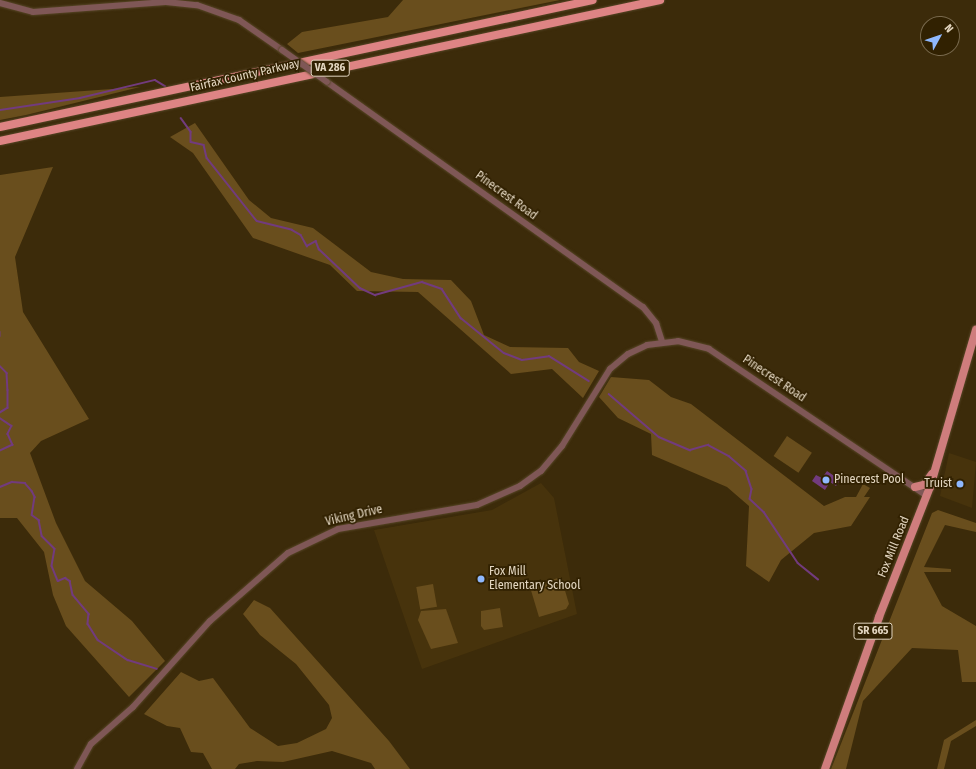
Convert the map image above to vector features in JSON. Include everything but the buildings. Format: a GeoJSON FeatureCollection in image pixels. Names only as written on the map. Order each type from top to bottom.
{"type":"FeatureCollection","features":[{"type":"Feature","properties":{"kind":"highway","name":"Fairfax County Parkway"},"geometry":{"type":"LineString","coordinates":[[0,127],[74,114],[322,56],[593,0]]}},
{"type":"Feature","properties":{"kind":"highway","name":"Fairfax County Parkway"},"geometry":{"type":"LineString","coordinates":[[0,141],[660,0]]}},
{"type":"Feature","properties":{"kind":"main road","name":"Fox Mill Road"},"geometry":{"type":"LineString","coordinates":[[825,769],[879,617],[928,496],[976,330]]}},
{"type":"Feature","properties":{"kind":"main road"},"geometry":{"type":"LineString","coordinates":[[914,487],[924,485],[937,467]]}},
{"type":"Feature","properties":{"kind":"street","name":"Pinecrest Road"},"geometry":{"type":"LineString","coordinates":[[0,4],[33,12],[166,2],[197,5],[239,20],[643,307],[656,323],[662,342],[693,344],[714,352],[928,496]]}},
{"type":"Feature","properties":{"kind":"street","name":"Viking Drive"},"geometry":{"type":"LineString","coordinates":[[77,769],[91,744],[133,707],[210,621],[288,553],[338,529],[477,505],[511,492],[554,457],[610,369],[632,351],[662,342]]}},
{"type":"Feature","properties":{"kind":"shaded area"},"geometry":{"type":"Polygon","coordinates":[[[403,0],[560,0],[298,53],[287,44],[302,32],[388,17],[403,0]]]}},
{"type":"Feature","properties":{"kind":"shaded area"},"geometry":{"type":"Polygon","coordinates":[[[140,87],[26,115],[0,120],[0,97],[140,87]]]}},
{"type":"Feature","properties":{"kind":"shaded area"},"geometry":{"type":"Polygon","coordinates":[[[195,123],[249,200],[271,218],[313,228],[371,272],[403,279],[451,280],[471,301],[484,335],[510,347],[568,348],[579,362],[599,371],[583,398],[552,369],[511,374],[418,292],[357,291],[330,265],[253,238],[193,153],[170,137],[195,123]]]}},
{"type":"Feature","properties":{"kind":"shaded area"},"geometry":{"type":"Polygon","coordinates":[[[53,167],[15,257],[23,312],[89,419],[41,441],[30,453],[56,523],[85,581],[132,621],[165,661],[129,697],[66,626],[53,595],[44,552],[17,518],[0,518],[0,175],[53,167]]]}},
{"type":"Feature","properties":{"kind":"shaded area"},"geometry":{"type":"Polygon","coordinates":[[[611,377],[649,380],[671,397],[691,404],[824,506],[845,497],[856,497],[863,484],[870,488],[864,497],[870,497],[851,526],[814,533],[781,560],[769,582],[746,566],[749,506],[727,487],[652,455],[651,434],[618,418],[599,397],[611,377]]]}},
{"type":"Feature","properties":{"kind":"shaded area"},"geometry":{"type":"Polygon","coordinates":[[[787,436],[812,453],[798,473],[774,456],[787,436]]]}},
{"type":"Feature","properties":{"kind":"shaded area"},"geometry":{"type":"Polygon","coordinates":[[[949,453],[976,462],[972,508],[940,496],[949,453]]]}},
{"type":"Feature","properties":{"kind":"shaded area","name":"Pinecrest Pool"},"geometry":{"type":"Polygon","coordinates":[[[827,471],[840,480],[836,486],[830,482],[825,490],[812,481],[816,475],[822,478],[827,471]]]}},
{"type":"Feature","properties":{"kind":"shaded area","name":"Fox Mill Elementary School"},"geometry":{"type":"Polygon","coordinates":[[[541,483],[554,498],[577,614],[422,669],[374,530],[492,510],[541,483]]]}},
{"type":"Feature","properties":{"kind":"shaded area"},"geometry":{"type":"Polygon","coordinates":[[[938,510],[976,523],[976,532],[945,525],[924,567],[951,569],[951,572],[924,572],[942,606],[976,626],[976,682],[962,682],[958,650],[912,648],[863,701],[846,769],[831,769],[932,513],[938,510]]]}},
{"type":"Feature","properties":{"kind":"shaded area"},"geometry":{"type":"Polygon","coordinates":[[[561,577],[569,604],[566,609],[539,617],[530,587],[561,577]]]}},
{"type":"Feature","properties":{"kind":"shaded area"},"geometry":{"type":"Polygon","coordinates":[[[433,584],[437,607],[420,610],[416,587],[433,584]]]}},
{"type":"Feature","properties":{"kind":"shaded area"},"geometry":{"type":"Polygon","coordinates":[[[254,600],[270,608],[389,741],[410,769],[375,769],[371,763],[332,751],[283,762],[257,761],[239,764],[235,769],[212,769],[203,753],[191,752],[180,728],[167,726],[144,714],[181,672],[199,681],[213,678],[250,728],[278,746],[297,743],[326,729],[332,718],[329,705],[296,664],[260,635],[243,614],[254,600]]]}},
{"type":"Feature","properties":{"kind":"shaded area"},"geometry":{"type":"Polygon","coordinates":[[[500,608],[503,627],[484,630],[481,626],[481,611],[500,608]]]}},
{"type":"Feature","properties":{"kind":"shaded area"},"geometry":{"type":"Polygon","coordinates":[[[446,609],[458,643],[431,649],[418,620],[421,611],[446,609]]]}},
{"type":"Feature","properties":{"kind":"shaded area"},"geometry":{"type":"Polygon","coordinates":[[[976,720],[976,726],[951,741],[944,769],[937,769],[944,740],[976,720]]]}},
{"type":"Feature","properties":{"kind":"waterway"},"geometry":{"type":"LineString","coordinates":[[0,110],[80,98],[155,80],[165,86]]}},
{"type":"Feature","properties":{"kind":"waterway"},"geometry":{"type":"LineString","coordinates":[[181,118],[191,132],[191,142],[204,145],[207,158],[257,221],[292,230],[301,235],[307,246],[316,241],[319,249],[360,288],[375,295],[422,282],[442,289],[461,318],[504,353],[522,360],[549,356],[589,381]]}},
{"type":"Feature","properties":{"kind":"waterway"},"geometry":{"type":"LineString","coordinates":[[0,366],[7,373],[8,390],[8,408],[0,413]]}},
{"type":"Feature","properties":{"kind":"waterway"},"geometry":{"type":"LineString","coordinates":[[609,394],[659,437],[690,450],[708,445],[729,456],[746,471],[752,489],[750,499],[764,512],[798,563],[818,579]]}},
{"type":"Feature","properties":{"kind":"waterway"},"geometry":{"type":"LineString","coordinates":[[0,418],[12,426],[8,434],[13,445],[0,451]]}},
{"type":"Feature","properties":{"kind":"waterway"},"geometry":{"type":"LineString","coordinates":[[0,487],[12,482],[25,483],[32,491],[35,497],[32,515],[39,520],[42,536],[55,549],[52,566],[58,581],[65,578],[70,581],[73,595],[89,614],[88,624],[98,640],[128,660],[157,669]]}},
{"type":"Feature","properties":{"kind":"place","name":"Pinecrest Pool"},"geometry":{"type":"Point","coordinates":[826,480]}},
{"type":"Feature","properties":{"kind":"place","name":"Truist"},"geometry":{"type":"Point","coordinates":[960,484]}},
{"type":"Feature","properties":{"kind":"place","name":"Fox Mill Elementary School"},"geometry":{"type":"Point","coordinates":[481,579]}}]}
